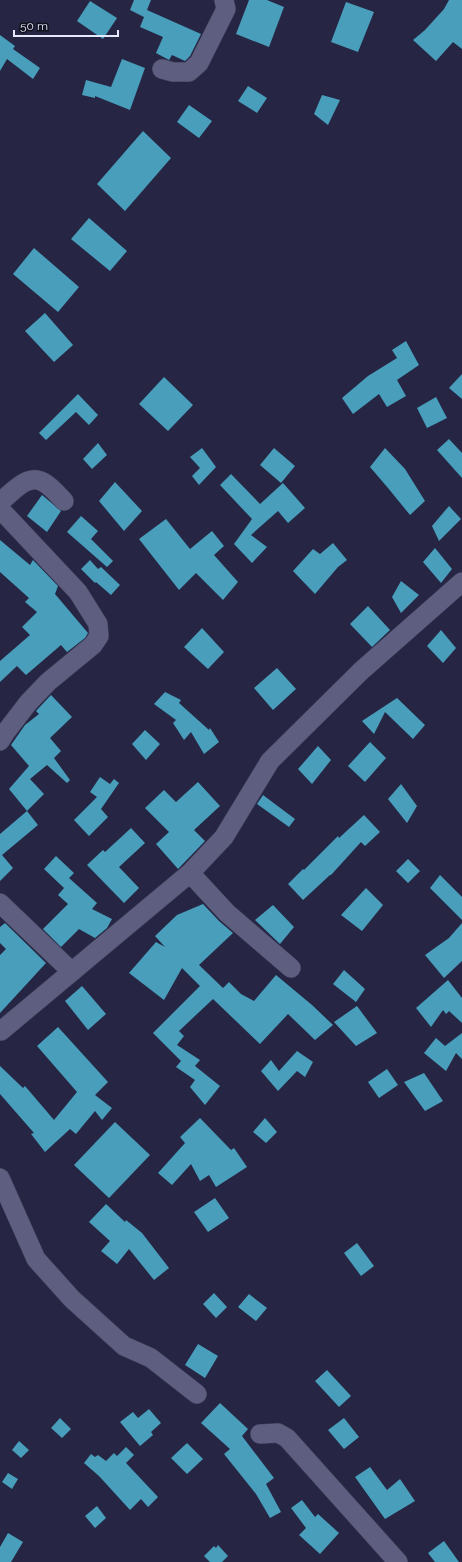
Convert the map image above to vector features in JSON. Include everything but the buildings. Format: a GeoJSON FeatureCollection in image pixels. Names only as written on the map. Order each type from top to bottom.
{"type":"FeatureCollection","features":[{"type":"Feature","properties":{"kind":"street"},"geometry":{"type":"LineString","coordinates":[[162,69],[173,72],[189,72],[199,63],[226,9],[224,0]]}},
{"type":"Feature","properties":{"kind":"street"},"geometry":{"type":"LineString","coordinates":[[0,502],[24,482],[33,479],[43,482],[64,501]]}},
{"type":"Feature","properties":{"kind":"street"},"geometry":{"type":"LineString","coordinates":[[0,509],[78,592],[98,624],[99,636],[93,645],[43,687],[28,703],[0,741]]}},
{"type":"Feature","properties":{"kind":"street"},"geometry":{"type":"LineString","coordinates":[[1,1031],[190,873],[224,837],[270,761],[361,670],[462,582]]}},
{"type":"Feature","properties":{"kind":"street"},"geometry":{"type":"LineString","coordinates":[[190,873],[227,914],[291,968]]}},
{"type":"Feature","properties":{"kind":"street"},"geometry":{"type":"LineString","coordinates":[[0,903],[72,972]]}},
{"type":"Feature","properties":{"kind":"street"},"geometry":{"type":"LineString","coordinates":[[0,1178],[36,1260],[72,1299],[124,1346],[151,1358],[197,1394]]}},
{"type":"Feature","properties":{"kind":"street"},"geometry":{"type":"LineString","coordinates":[[260,1434],[278,1433],[287,1438],[398,1562]]}}]}
